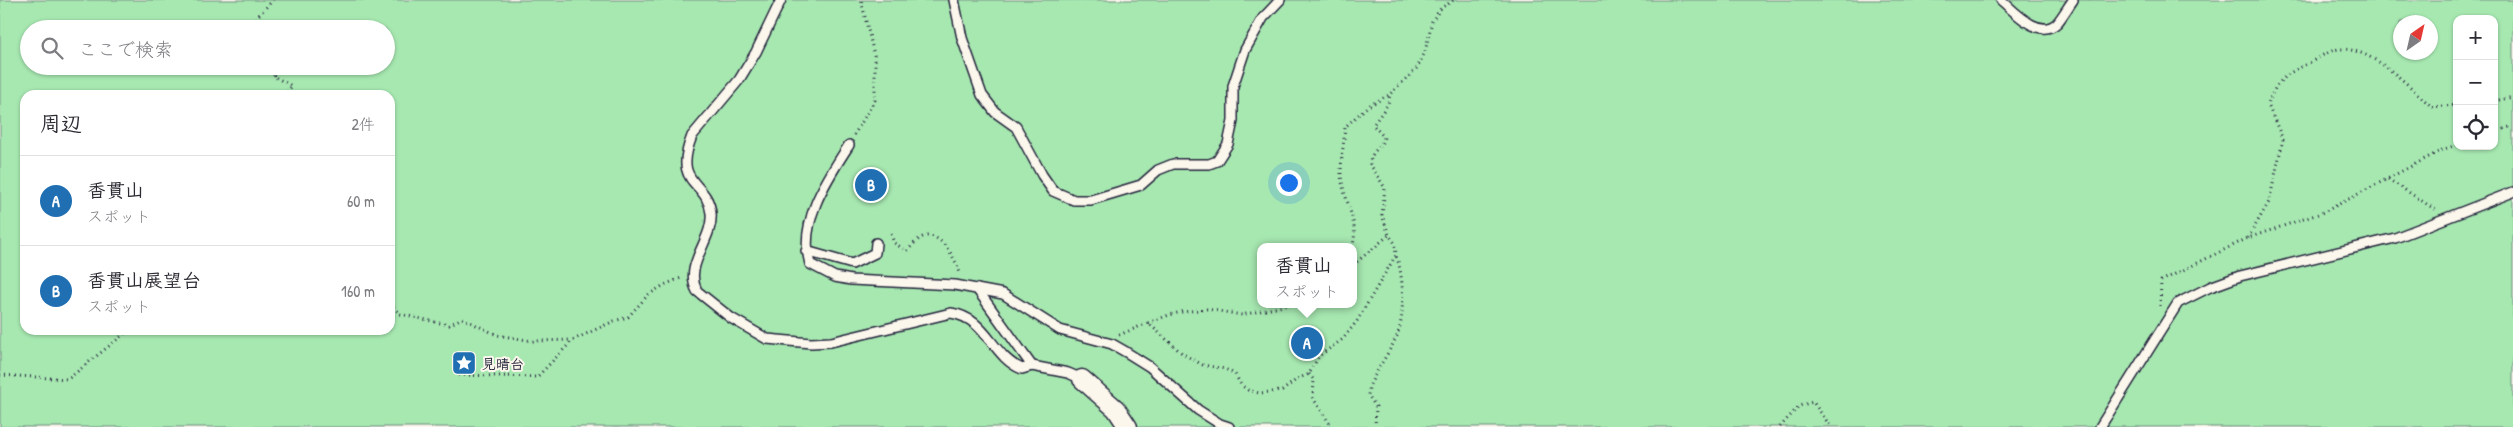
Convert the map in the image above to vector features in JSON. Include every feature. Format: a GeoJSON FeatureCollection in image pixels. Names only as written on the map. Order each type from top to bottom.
{"type":"FeatureCollection","features":[{"type":"Feature","properties":{"kind":"street"},"geometry":{"type":"LineString","coordinates":[[1082,379],[1116,409],[1128,427]]}},
{"type":"Feature","properties":{"kind":"lane"},"geometry":{"type":"LineString","coordinates":[[781,0],[756,52],[739,80],[692,136],[689,144],[686,168],[692,183],[704,195],[711,215],[693,274],[694,284],[702,295],[746,329],[767,339],[811,343],[831,342],[951,313],[963,315],[975,321],[1014,366],[1022,369],[1032,366],[1068,373],[1082,379]]}},
{"type":"Feature","properties":{"kind":"lane"},"geometry":{"type":"LineString","coordinates":[[954,0],[964,46],[982,95],[996,112],[1016,127],[1042,175],[1053,191],[1074,200],[1091,200],[1141,185],[1158,170],[1173,164],[1209,164],[1217,161],[1228,144],[1233,121],[1233,86],[1245,50],[1263,18],[1280,0]]}},
{"type":"Feature","properties":{"kind":"lane"},"geometry":{"type":"LineString","coordinates":[[2001,0],[2036,27],[2047,28],[2057,23],[2073,0]]}},
{"type":"Feature","properties":{"kind":"lane"},"geometry":{"type":"LineString","coordinates":[[849,144],[829,176],[806,235],[806,251],[810,264],[835,277],[886,283],[955,285],[1003,294],[1060,330],[1112,344],[1150,367],[1198,410],[1220,424],[1229,427]]}},
{"type":"Feature","properties":{"kind":"lane"},"geometry":{"type":"LineString","coordinates":[[2100,427],[2178,303],[2210,287],[2240,276],[2395,238],[2513,192]]}},
{"type":"Feature","properties":{"kind":"lane"},"geometry":{"type":"LineString","coordinates":[[806,251],[852,264],[875,253],[876,243]]}},
{"type":"Feature","properties":{"kind":"lane"},"geometry":{"type":"LineString","coordinates":[[977,289],[1032,366]]}},
{"type":"Feature","properties":{"kind":"path"},"geometry":{"type":"LineString","coordinates":[[257,20],[257,17],[273,0]]}},
{"type":"Feature","properties":{"kind":"path"},"geometry":{"type":"LineString","coordinates":[[849,144],[875,100],[875,59],[861,0]]}},
{"type":"Feature","properties":{"kind":"path"},"geometry":{"type":"LineString","coordinates":[[1352,243],[1353,223],[1344,196],[1342,174],[1346,127],[1368,106],[1390,94],[1417,68],[1424,52],[1432,21],[1441,8],[1454,0]]}},
{"type":"Feature","properties":{"kind":"path"},"geometry":{"type":"LineString","coordinates":[[2248,238],[2269,202],[2283,140],[2268,105],[2274,88],[2288,73],[2338,49],[2362,52],[2401,78],[2432,107],[2453,105]]}},
{"type":"Feature","properties":{"kind":"path"},"geometry":{"type":"LineString","coordinates":[[274,75],[292,86],[288,90]]}},
{"type":"Feature","properties":{"kind":"path"},"geometry":{"type":"LineString","coordinates":[[1375,427],[1376,407],[1368,395],[1369,386],[1397,334],[1400,321],[1401,267],[1396,255],[1395,243],[1389,234],[1382,216],[1385,188],[1372,170],[1370,160],[1374,150],[1383,141],[1384,137],[1373,125],[1388,104],[1390,94]]}},
{"type":"Feature","properties":{"kind":"path"},"geometry":{"type":"LineString","coordinates":[[2498,100],[2513,97]]}},
{"type":"Feature","properties":{"kind":"path"},"geometry":{"type":"LineString","coordinates":[[2498,131],[2513,126]]}},
{"type":"Feature","properties":{"kind":"path"},"geometry":{"type":"LineString","coordinates":[[2160,331],[2161,282],[2248,238],[2324,212],[2444,149],[2453,146]]}},
{"type":"Feature","properties":{"kind":"path"},"geometry":{"type":"LineString","coordinates":[[2388,178],[2448,218]]}},
{"type":"Feature","properties":{"kind":"path"},"geometry":{"type":"LineString","coordinates":[[891,234],[894,243],[907,250],[926,236],[940,241],[956,258],[960,273],[955,285]]}},
{"type":"Feature","properties":{"kind":"path"},"geometry":{"type":"LineString","coordinates":[[1357,262],[1389,234]]}},
{"type":"Feature","properties":{"kind":"path"},"geometry":{"type":"LineString","coordinates":[[1148,323],[1183,354],[1203,365],[1235,374],[1240,385],[1248,390],[1259,393],[1282,391],[1309,374],[1319,356],[1343,339],[1357,321],[1396,255]]}},
{"type":"Feature","properties":{"kind":"path"},"geometry":{"type":"LineString","coordinates":[[459,375],[537,377],[573,340],[614,321],[628,317],[648,295],[664,285],[693,274]]}},
{"type":"Feature","properties":{"kind":"path"},"geometry":{"type":"LineString","coordinates":[[395,308],[400,314],[449,325],[462,318],[497,335],[533,341],[573,340]]}},
{"type":"Feature","properties":{"kind":"path"},"geometry":{"type":"LineString","coordinates":[[1112,344],[1115,338],[1122,332],[1168,315],[1207,310],[1242,315],[1274,308]]}},
{"type":"Feature","properties":{"kind":"path"},"geometry":{"type":"LineString","coordinates":[[0,375],[68,379],[123,335]]}},
{"type":"Feature","properties":{"kind":"path"},"geometry":{"type":"LineString","coordinates":[[1309,374],[1314,380],[1313,398],[1332,427]]}},
{"type":"Feature","properties":{"kind":"path"},"geometry":{"type":"LineString","coordinates":[[1780,427],[1799,406],[1813,402],[1831,427]]}},
{"type":"Feature","properties":{"kind":"green space"},"geometry":{"type":"Polygon","coordinates":[[[0,0],[2513,0],[2513,427],[0,427],[0,0]]]}},
{"type":"Feature","properties":{"kind":"place","name":"香貫山展望台"},"geometry":{"type":"Point","coordinates":[871,185]}},
{"type":"Feature","properties":{"kind":"place","name":"香貫山"},"geometry":{"type":"Point","coordinates":[1307,343]}},
{"type":"Feature","properties":{"kind":"place","name":"見晴台"},"geometry":{"type":"Point","coordinates":[464,363]}}]}
